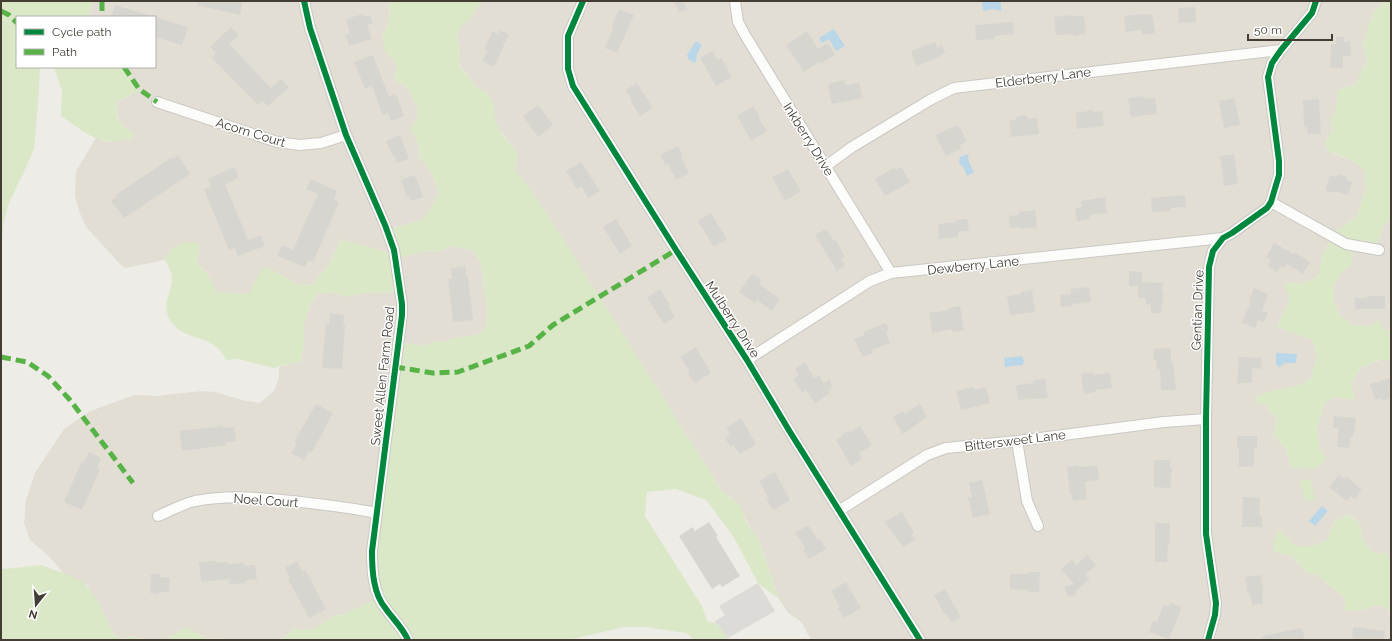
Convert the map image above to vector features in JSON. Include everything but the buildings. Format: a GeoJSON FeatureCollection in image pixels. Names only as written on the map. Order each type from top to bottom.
{"type":"FeatureCollection","features":[{"type":"Feature","properties":{"kind":"street","name":"Sweet Allen Farm Road"},"geometry":{"type":"LineString","coordinates":[[304,1],[310,28],[346,135],[385,225],[394,250],[402,304],[400,336],[372,551],[376,587],[385,608],[405,633],[408,640]]}},
{"type":"Feature","properties":{"kind":"street","name":"Mulberry Drive"},"geometry":{"type":"LineString","coordinates":[[583,1],[568,36],[568,68],[573,86],[647,205],[747,360],[790,432],[920,640]]}},
{"type":"Feature","properties":{"kind":"street","name":"Inkberry Drive"},"geometry":{"type":"LineString","coordinates":[[735,1],[738,22],[744,35],[826,166],[891,274]]}},
{"type":"Feature","properties":{"kind":"street"},"geometry":{"type":"LineString","coordinates":[[1316,1],[1312,13],[1272,63],[1268,78],[1279,161],[1279,175],[1271,202],[1346,244],[1379,250]]}},
{"type":"Feature","properties":{"kind":"street","name":"Elderberry Lane"},"geometry":{"type":"LineString","coordinates":[[826,166],[859,143],[930,100],[954,88],[1281,50]]}},
{"type":"Feature","properties":{"kind":"street","name":"Acorn Court"},"geometry":{"type":"LineString","coordinates":[[157,102],[277,142],[300,145],[322,143],[346,135]]}},
{"type":"Feature","properties":{"kind":"street","name":"Gentian Drive"},"geometry":{"type":"LineString","coordinates":[[1208,640],[1215,615],[1216,603],[1206,534],[1206,419],[1209,267],[1213,251],[1223,238],[1267,208],[1271,202]]}},
{"type":"Feature","properties":{"kind":"street","name":"Dewberry Lane"},"geometry":{"type":"LineString","coordinates":[[747,360],[870,281],[891,274],[1223,238]]}},
{"type":"Feature","properties":{"kind":"street","name":"Bittersweet Lane"},"geometry":{"type":"LineString","coordinates":[[840,510],[927,455],[946,448],[1017,441],[1164,422],[1206,419]]}},
{"type":"Feature","properties":{"kind":"street"},"geometry":{"type":"LineString","coordinates":[[1017,441],[1027,501],[1038,526]]}},
{"type":"Feature","properties":{"kind":"street","name":"Noel Court"},"geometry":{"type":"LineString","coordinates":[[158,516],[194,501],[228,497],[267,498],[377,513]]}},
{"type":"Feature","properties":{"kind":"shaded area"},"geometry":{"type":"Polygon","coordinates":[[[93,1],[167,1],[172,3],[173,1],[396,1],[388,6],[390,11],[387,27],[383,34],[387,53],[396,62],[394,79],[408,88],[417,107],[418,116],[411,128],[418,144],[420,159],[431,171],[439,193],[424,219],[386,230],[393,254],[341,239],[328,265],[312,285],[297,284],[267,267],[249,294],[216,293],[207,273],[197,263],[200,245],[170,251],[165,260],[125,268],[86,227],[79,211],[75,196],[76,171],[96,138],[105,142],[132,139],[134,134],[121,124],[116,110],[117,102],[138,91],[128,71],[120,68],[156,68],[156,16],[88,16],[93,1]]]}},
{"type":"Feature","properties":{"kind":"shaded area"},"geometry":{"type":"Polygon","coordinates":[[[483,1],[1384,1],[1377,10],[1374,11],[1363,43],[1367,61],[1360,76],[1354,85],[1337,90],[1337,106],[1331,119],[1332,131],[1325,144],[1328,151],[1352,161],[1362,167],[1366,172],[1366,188],[1357,216],[1344,226],[1332,232],[1334,234],[1323,254],[1319,273],[1314,279],[1298,284],[1287,282],[1289,300],[1277,327],[1312,340],[1317,356],[1311,378],[1299,385],[1267,392],[1255,397],[1255,403],[1266,405],[1277,419],[1273,436],[1286,448],[1291,468],[1320,449],[1317,429],[1324,404],[1334,397],[1355,400],[1351,383],[1361,367],[1381,360],[1391,360],[1391,560],[1387,554],[1372,552],[1363,541],[1360,523],[1348,514],[1343,519],[1337,520],[1336,517],[1327,540],[1312,546],[1296,546],[1274,551],[1292,557],[1308,574],[1317,575],[1344,598],[1346,611],[1364,610],[1375,605],[1386,607],[1391,614],[1391,640],[811,640],[802,623],[788,613],[779,599],[758,538],[754,535],[741,511],[741,506],[722,491],[546,213],[515,169],[518,155],[496,124],[489,95],[476,86],[459,64],[460,49],[456,37],[462,25],[471,19],[475,10],[483,1]]]}},
{"type":"Feature","properties":{"kind":"shaded area"},"geometry":{"type":"Polygon","coordinates":[[[1391,219],[1391,331],[1370,326],[1352,325],[1339,314],[1334,302],[1334,285],[1355,245],[1376,247],[1384,225],[1391,219]]]}},
{"type":"Feature","properties":{"kind":"shaded area"},"geometry":{"type":"Polygon","coordinates":[[[452,246],[472,250],[480,260],[488,312],[485,328],[477,335],[453,338],[444,342],[436,341],[424,346],[400,342],[378,599],[341,615],[333,616],[315,628],[302,630],[294,628],[287,636],[278,640],[208,639],[188,627],[163,640],[148,640],[130,636],[123,639],[115,636],[88,586],[64,574],[49,556],[30,540],[24,523],[26,500],[35,473],[64,429],[87,413],[135,395],[157,396],[201,391],[215,392],[242,400],[260,403],[274,391],[279,378],[279,367],[301,361],[304,344],[304,323],[313,299],[318,294],[330,292],[346,297],[364,293],[398,292],[399,258],[426,251],[438,252],[452,246]]]}},
{"type":"Feature","properties":{"kind":"shaded area"},"geometry":{"type":"Polygon","coordinates":[[[758,583],[775,611],[728,638],[714,622],[725,615],[719,606],[758,583]]]}},
{"type":"Feature","properties":{"kind":"green space"},"geometry":{"type":"Polygon","coordinates":[[[1,1],[93,1],[88,16],[16,16],[16,68],[41,68],[34,149],[8,205],[3,227],[1,257],[1,1]]]}},
{"type":"Feature","properties":{"kind":"green space"},"geometry":{"type":"Polygon","coordinates":[[[396,1],[483,1],[475,10],[471,19],[462,25],[456,37],[460,49],[459,65],[476,86],[489,95],[495,107],[495,119],[501,132],[518,155],[515,169],[546,212],[722,491],[741,506],[741,510],[747,524],[758,538],[779,599],[758,583],[733,536],[706,500],[676,489],[647,492],[645,516],[702,606],[707,621],[720,627],[728,640],[694,640],[687,633],[645,627],[624,627],[569,640],[278,640],[287,636],[294,628],[302,630],[315,628],[333,616],[341,615],[377,599],[372,573],[399,342],[424,346],[436,341],[444,342],[453,338],[477,335],[485,328],[488,312],[480,260],[472,250],[452,246],[438,252],[426,251],[399,258],[398,292],[364,293],[346,297],[331,292],[318,294],[313,299],[304,323],[304,344],[301,361],[273,368],[238,359],[226,360],[221,351],[214,345],[183,332],[176,327],[170,320],[167,309],[172,277],[165,260],[170,251],[176,246],[194,241],[200,245],[197,263],[207,273],[216,292],[249,294],[261,270],[267,267],[297,284],[312,285],[328,265],[341,239],[393,254],[386,230],[424,219],[439,193],[431,171],[420,159],[418,144],[411,128],[418,116],[417,107],[408,88],[394,79],[396,62],[384,50],[383,34],[387,27],[390,11],[388,6],[396,1]]]}},
{"type":"Feature","properties":{"kind":"green space"},"geometry":{"type":"Polygon","coordinates":[[[1384,1],[1391,1],[1391,219],[1384,225],[1376,247],[1355,245],[1350,268],[1343,270],[1334,285],[1334,302],[1339,314],[1352,325],[1370,326],[1377,320],[1385,330],[1391,331],[1391,360],[1380,360],[1361,367],[1351,383],[1355,400],[1334,397],[1324,404],[1317,429],[1320,449],[1327,458],[1316,469],[1291,468],[1286,448],[1273,436],[1277,419],[1266,405],[1255,403],[1255,397],[1267,392],[1299,385],[1311,378],[1317,356],[1312,340],[1277,327],[1289,300],[1288,293],[1284,285],[1286,282],[1298,284],[1314,279],[1319,273],[1323,254],[1334,234],[1332,232],[1344,226],[1357,216],[1366,188],[1366,172],[1353,161],[1328,151],[1325,144],[1332,131],[1331,119],[1337,106],[1337,90],[1354,85],[1360,76],[1367,61],[1363,43],[1374,11],[1377,10],[1384,1]]]}},
{"type":"Feature","properties":{"kind":"green space"},"geometry":{"type":"Polygon","coordinates":[[[54,68],[120,68],[128,71],[138,91],[117,102],[116,108],[120,121],[134,134],[132,139],[110,142],[104,141],[93,137],[61,116],[62,91],[54,68]]]}},
{"type":"Feature","properties":{"kind":"green space"},"geometry":{"type":"Polygon","coordinates":[[[1310,479],[1315,499],[1305,501],[1300,481],[1310,479]]]}},
{"type":"Feature","properties":{"kind":"green space"},"geometry":{"type":"Polygon","coordinates":[[[1347,514],[1360,523],[1363,541],[1372,552],[1388,554],[1391,560],[1391,614],[1385,607],[1375,605],[1364,610],[1346,611],[1344,598],[1317,575],[1308,574],[1292,557],[1274,551],[1273,543],[1279,529],[1296,546],[1312,546],[1327,540],[1337,515],[1338,520],[1343,519],[1347,514]]]}},
{"type":"Feature","properties":{"kind":"green space"},"geometry":{"type":"Polygon","coordinates":[[[42,565],[79,580],[85,585],[100,605],[115,636],[123,639],[130,636],[148,640],[1,640],[1,568],[4,569],[42,565]]]}},
{"type":"Feature","properties":{"kind":"green space"},"geometry":{"type":"Polygon","coordinates":[[[188,627],[205,637],[230,640],[162,640],[188,627]]]}},
{"type":"Feature","properties":{"kind":"water"},"geometry":{"type":"Polygon","coordinates":[[[982,2],[1001,2],[1001,11],[993,9],[983,11],[982,2]]]}},
{"type":"Feature","properties":{"kind":"water"},"geometry":{"type":"Polygon","coordinates":[[[834,29],[845,46],[836,51],[829,39],[822,43],[819,38],[834,29]]]}},
{"type":"Feature","properties":{"kind":"water"},"geometry":{"type":"Polygon","coordinates":[[[696,41],[702,45],[697,54],[696,62],[693,63],[688,59],[687,55],[696,41]]]}},
{"type":"Feature","properties":{"kind":"water"},"geometry":{"type":"Polygon","coordinates":[[[965,154],[968,155],[969,162],[974,172],[967,176],[959,161],[960,157],[964,156],[965,154]]]}},
{"type":"Feature","properties":{"kind":"water"},"geometry":{"type":"Polygon","coordinates":[[[1276,353],[1297,354],[1296,363],[1284,363],[1281,367],[1278,367],[1278,365],[1276,365],[1276,353]]]}},
{"type":"Feature","properties":{"kind":"water"},"geometry":{"type":"Polygon","coordinates":[[[1022,356],[1025,362],[1023,362],[1023,365],[1005,367],[1004,358],[1022,356]]]}},
{"type":"Feature","properties":{"kind":"water"},"geometry":{"type":"Polygon","coordinates":[[[1322,506],[1328,511],[1315,526],[1309,521],[1322,506]]]}},
{"type":"Feature","properties":{"kind":"marked path"},"geometry":{"type":"LineString","coordinates":[[102,1],[102,16]]}},
{"type":"Feature","properties":{"kind":"marked path"},"geometry":{"type":"LineString","coordinates":[[1,11],[9,15],[16,22]]}},
{"type":"Feature","properties":{"kind":"marked path"},"geometry":{"type":"LineString","coordinates":[[125,68],[139,89],[157,102]]}},
{"type":"Feature","properties":{"kind":"marked path"},"geometry":{"type":"LineString","coordinates":[[395,367],[433,373],[458,372],[529,346],[553,325],[676,250]]}},
{"type":"Feature","properties":{"kind":"marked path"},"geometry":{"type":"LineString","coordinates":[[1,357],[27,362],[48,376],[70,400],[133,483]]}},
{"type":"Feature","properties":{"kind":"cycle path"},"geometry":{"type":"LineString","coordinates":[[304,1],[310,28],[346,135],[385,225],[394,250],[402,304],[402,315],[372,558],[374,582],[378,596],[408,640]]}},
{"type":"Feature","properties":{"kind":"cycle path"},"geometry":{"type":"LineString","coordinates":[[583,1],[568,36],[568,69],[573,86],[747,360],[790,432],[920,640]]}},
{"type":"Feature","properties":{"kind":"cycle path"},"geometry":{"type":"LineString","coordinates":[[1208,640],[1215,615],[1216,603],[1206,534],[1206,419],[1209,267],[1213,251],[1223,238],[1267,208],[1271,202],[1279,175],[1279,161],[1268,77],[1272,63],[1312,13],[1316,1]]}}]}
